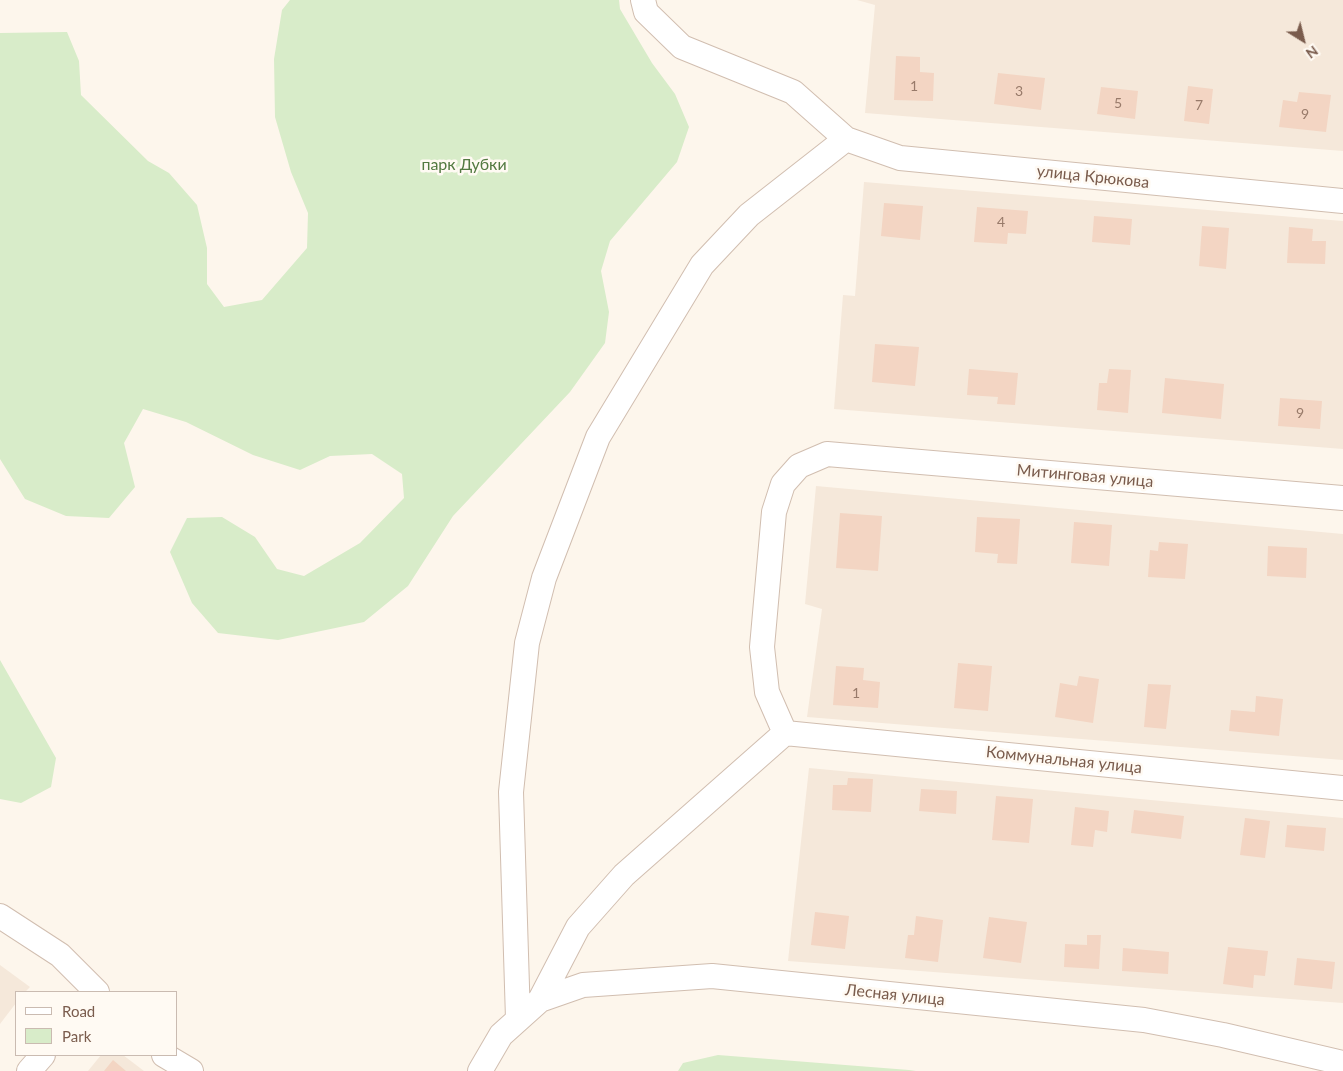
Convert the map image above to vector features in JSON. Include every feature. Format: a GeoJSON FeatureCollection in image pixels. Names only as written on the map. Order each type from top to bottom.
{"type":"FeatureCollection","features":[{"type":"Feature","properties":{"kind":"street"},"geometry":{"type":"LineString","coordinates":[[518,1019],[511,792],[527,643],[548,570],[598,437],[702,265],[749,215],[846,139],[794,92],[682,47],[646,12],[643,0]]}},
{"type":"Feature","properties":{"kind":"street","name":"улица Крюкова"},"geometry":{"type":"LineString","coordinates":[[846,139],[900,158],[1343,202]]}},
{"type":"Feature","properties":{"kind":"street","name":"Митинговая улица"},"geometry":{"type":"LineString","coordinates":[[785,733],[766,692],[762,647],[774,512],[783,484],[788,478],[799,466],[826,454],[1343,498]]}},
{"type":"Feature","properties":{"kind":"street"},"geometry":{"type":"LineString","coordinates":[[540,1000],[578,927],[624,875],[785,733]]}},
{"type":"Feature","properties":{"kind":"street","name":"Коммунальная улица"},"geometry":{"type":"LineString","coordinates":[[785,733],[1343,788]]}},
{"type":"Feature","properties":{"kind":"street"},"geometry":{"type":"LineString","coordinates":[[0,916],[60,955],[96,991]]}},
{"type":"Feature","properties":{"kind":"street","name":"Лесная улица"},"geometry":{"type":"LineString","coordinates":[[480,1071],[501,1035],[540,1000],[583,985],[712,976],[1144,1020],[1223,1035],[1343,1063]]}},
{"type":"Feature","properties":{"kind":"street"},"geometry":{"type":"LineString","coordinates":[[28,1071],[42,1056]]}},
{"type":"Feature","properties":{"kind":"street"},"geometry":{"type":"LineString","coordinates":[[166,1056],[191,1071]]}},
{"type":"Feature","properties":{"kind":"shaded area"},"geometry":{"type":"Polygon","coordinates":[[[857,0],[1343,0],[1343,151],[865,113],[875,5],[857,0]]]}},
{"type":"Feature","properties":{"kind":"shaded area"},"geometry":{"type":"Polygon","coordinates":[[[864,182],[1343,221],[1343,449],[834,409],[843,295],[855,296],[864,182]]]}},
{"type":"Feature","properties":{"kind":"shaded area"},"geometry":{"type":"Polygon","coordinates":[[[816,486],[1343,534],[1343,760],[807,717],[822,609],[805,604],[816,486]]]}},
{"type":"Feature","properties":{"kind":"shaded area"},"geometry":{"type":"Polygon","coordinates":[[[809,768],[1343,818],[1343,1003],[788,961],[809,768]]]}},
{"type":"Feature","properties":{"kind":"shaded area"},"geometry":{"type":"Polygon","coordinates":[[[0,965],[30,987],[26,991],[15,991],[15,1004],[0,1024],[0,965]]]}},
{"type":"Feature","properties":{"kind":"shaded area"},"geometry":{"type":"Polygon","coordinates":[[[100,1056],[124,1056],[144,1071],[88,1071],[100,1056]]]}},
{"type":"Feature","properties":{"kind":"green space","name":"парк Дубки"},"geometry":{"type":"Polygon","coordinates":[[[290,0],[619,0],[620,9],[652,63],[675,94],[689,127],[677,162],[610,241],[601,271],[609,312],[605,343],[570,392],[453,516],[408,586],[364,622],[278,640],[218,633],[192,603],[170,552],[187,518],[222,517],[255,537],[277,569],[304,576],[360,543],[404,498],[402,474],[372,454],[330,456],[300,470],[253,455],[186,422],[143,409],[124,443],[135,487],[109,518],[66,516],[25,499],[0,459],[0,33],[67,32],[79,61],[81,95],[148,161],[169,173],[197,205],[207,248],[207,284],[224,307],[262,300],[307,248],[308,213],[291,172],[275,117],[274,59],[282,10],[290,0]]]}},
{"type":"Feature","properties":{"kind":"green space"},"geometry":{"type":"Polygon","coordinates":[[[0,660],[56,758],[51,787],[21,803],[0,799],[0,660]]]}},
{"type":"Feature","properties":{"kind":"green space"},"geometry":{"type":"Polygon","coordinates":[[[718,1055],[916,1071],[678,1071],[683,1063],[718,1055]]]}},
{"type":"Feature","properties":{"kind":"building"},"geometry":{"type":"Polygon","coordinates":[[[896,56],[920,57],[920,72],[934,73],[933,101],[894,100],[896,56]]]}},
{"type":"Feature","properties":{"kind":"building"},"geometry":{"type":"Polygon","coordinates":[[[998,73],[1045,78],[1041,110],[994,104],[998,73]]]}},
{"type":"Feature","properties":{"kind":"building"},"geometry":{"type":"Polygon","coordinates":[[[1188,86],[1213,89],[1209,124],[1184,121],[1188,86]]]}},
{"type":"Feature","properties":{"kind":"building"},"geometry":{"type":"Polygon","coordinates":[[[1101,87],[1138,91],[1135,119],[1097,114],[1101,87]]]}},
{"type":"Feature","properties":{"kind":"building"},"geometry":{"type":"Polygon","coordinates":[[[1299,92],[1331,95],[1326,132],[1279,127],[1283,100],[1297,102],[1299,92]]]}},
{"type":"Feature","properties":{"kind":"building"},"geometry":{"type":"Polygon","coordinates":[[[884,203],[923,206],[920,240],[881,236],[884,203]]]}},
{"type":"Feature","properties":{"kind":"building"},"geometry":{"type":"Polygon","coordinates":[[[977,207],[1028,211],[1026,234],[1008,233],[1007,244],[974,242],[977,207]]]}},
{"type":"Feature","properties":{"kind":"building"},"geometry":{"type":"Polygon","coordinates":[[[1094,216],[1132,219],[1130,245],[1092,242],[1094,216]]]}},
{"type":"Feature","properties":{"kind":"building"},"geometry":{"type":"Polygon","coordinates":[[[1202,226],[1229,228],[1226,269],[1199,266],[1202,226]]]}},
{"type":"Feature","properties":{"kind":"building"},"geometry":{"type":"Polygon","coordinates":[[[1289,227],[1313,229],[1312,241],[1326,241],[1325,264],[1287,263],[1289,227]]]}},
{"type":"Feature","properties":{"kind":"building"},"geometry":{"type":"Polygon","coordinates":[[[875,344],[919,347],[915,386],[872,382],[875,344]]]}},
{"type":"Feature","properties":{"kind":"building"},"geometry":{"type":"Polygon","coordinates":[[[969,369],[1018,373],[1015,405],[997,404],[998,397],[967,395],[969,369]]]}},
{"type":"Feature","properties":{"kind":"building"},"geometry":{"type":"Polygon","coordinates":[[[1109,369],[1131,370],[1128,413],[1097,410],[1099,383],[1107,383],[1109,369]]]}},
{"type":"Feature","properties":{"kind":"building"},"geometry":{"type":"Polygon","coordinates":[[[1165,378],[1224,384],[1221,419],[1162,413],[1165,378]]]}},
{"type":"Feature","properties":{"kind":"building"},"geometry":{"type":"Polygon","coordinates":[[[1280,398],[1322,401],[1320,429],[1278,426],[1280,398]]]}},
{"type":"Feature","properties":{"kind":"building"},"geometry":{"type":"Polygon","coordinates":[[[840,513],[882,516],[878,571],[836,568],[840,513]]]}},
{"type":"Feature","properties":{"kind":"building"},"geometry":{"type":"Polygon","coordinates":[[[977,517],[1020,519],[1017,564],[997,563],[998,554],[975,552],[977,517]]]}},
{"type":"Feature","properties":{"kind":"building"},"geometry":{"type":"Polygon","coordinates":[[[1074,522],[1112,525],[1109,566],[1071,563],[1074,522]]]}},
{"type":"Feature","properties":{"kind":"building"},"geometry":{"type":"Polygon","coordinates":[[[1159,542],[1188,544],[1185,579],[1148,577],[1150,550],[1158,551],[1159,542]]]}},
{"type":"Feature","properties":{"kind":"building"},"geometry":{"type":"Polygon","coordinates":[[[1268,546],[1307,548],[1306,578],[1267,576],[1268,546]]]}},
{"type":"Feature","properties":{"kind":"building"},"geometry":{"type":"Polygon","coordinates":[[[958,663],[992,666],[988,711],[954,708],[958,663]]]}},
{"type":"Feature","properties":{"kind":"building"},"geometry":{"type":"Polygon","coordinates":[[[836,666],[864,668],[863,680],[880,682],[878,708],[833,705],[836,666]]]}},
{"type":"Feature","properties":{"kind":"building"},"geometry":{"type":"Polygon","coordinates":[[[1079,676],[1099,679],[1093,723],[1055,717],[1060,683],[1077,686],[1079,676]]]}},
{"type":"Feature","properties":{"kind":"building"},"geometry":{"type":"Polygon","coordinates":[[[1148,684],[1171,685],[1166,729],[1144,727],[1148,684]]]}},
{"type":"Feature","properties":{"kind":"building"},"geometry":{"type":"Polygon","coordinates":[[[1256,696],[1283,699],[1279,736],[1229,731],[1231,710],[1255,712],[1256,696]]]}},
{"type":"Feature","properties":{"kind":"building"},"geometry":{"type":"Polygon","coordinates":[[[848,778],[873,779],[871,812],[832,810],[833,785],[847,785],[848,778]]]}},
{"type":"Feature","properties":{"kind":"building"},"geometry":{"type":"Polygon","coordinates":[[[921,789],[957,791],[956,814],[919,811],[921,789]]]}},
{"type":"Feature","properties":{"kind":"building"},"geometry":{"type":"Polygon","coordinates":[[[996,796],[1033,799],[1029,843],[992,840],[996,796]]]}},
{"type":"Feature","properties":{"kind":"building"},"geometry":{"type":"Polygon","coordinates":[[[1075,807],[1109,811],[1107,832],[1095,830],[1093,847],[1071,845],[1075,807]]]}},
{"type":"Feature","properties":{"kind":"building"},"geometry":{"type":"Polygon","coordinates":[[[1134,810],[1184,816],[1181,839],[1131,833],[1134,810]]]}},
{"type":"Feature","properties":{"kind":"building"},"geometry":{"type":"Polygon","coordinates":[[[1245,818],[1270,821],[1265,858],[1240,855],[1245,818]]]}},
{"type":"Feature","properties":{"kind":"building"},"geometry":{"type":"Polygon","coordinates":[[[1287,825],[1326,828],[1324,851],[1285,847],[1287,825]]]}},
{"type":"Feature","properties":{"kind":"building"},"geometry":{"type":"Polygon","coordinates":[[[815,912],[849,916],[845,949],[811,945],[815,912]]]}},
{"type":"Feature","properties":{"kind":"building"},"geometry":{"type":"Polygon","coordinates":[[[916,916],[943,920],[938,962],[905,958],[908,935],[914,935],[916,916]]]}},
{"type":"Feature","properties":{"kind":"building"},"geometry":{"type":"Polygon","coordinates":[[[989,917],[1027,922],[1021,963],[983,958],[989,917]]]}},
{"type":"Feature","properties":{"kind":"building"},"geometry":{"type":"Polygon","coordinates":[[[1087,935],[1101,935],[1099,969],[1064,967],[1065,944],[1087,945],[1087,935]]]}},
{"type":"Feature","properties":{"kind":"building"},"geometry":{"type":"Polygon","coordinates":[[[1228,947],[1268,951],[1265,976],[1254,975],[1253,988],[1223,984],[1228,947]]]}},
{"type":"Feature","properties":{"kind":"building"},"geometry":{"type":"Polygon","coordinates":[[[1123,948],[1169,952],[1168,974],[1122,971],[1123,948]]]}},
{"type":"Feature","properties":{"kind":"building"},"geometry":{"type":"Polygon","coordinates":[[[1297,958],[1335,962],[1332,989],[1294,985],[1297,958]]]}},
{"type":"Feature","properties":{"kind":"building"},"geometry":{"type":"Polygon","coordinates":[[[113,1060],[126,1071],[104,1071],[113,1060]]]}}]}
